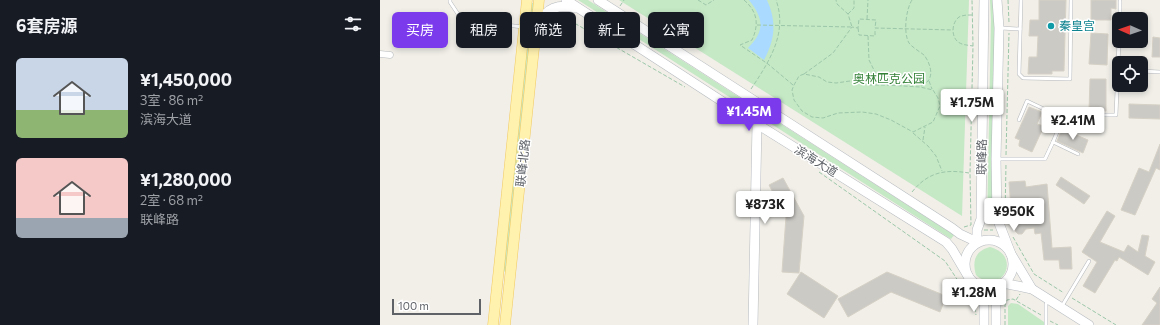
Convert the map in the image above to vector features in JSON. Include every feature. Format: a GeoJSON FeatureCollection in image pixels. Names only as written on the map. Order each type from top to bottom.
{"type":"FeatureCollection","features":[{"type":"Feature","properties":{"kind":"main road"},"geometry":{"type":"LineString","coordinates":[[521,0],[524,12]]}},
{"type":"Feature","properties":{"kind":"main road","name":"联峰北路"},"geometry":{"type":"LineString","coordinates":[[526,12],[527,0]]}},
{"type":"Feature","properties":{"kind":"main road","name":"联峰北路"},"geometry":{"type":"LineString","coordinates":[[539,12],[540,0]]}},
{"type":"Feature","properties":{"kind":"main road","name":"滨海大道"},"geometry":{"type":"LineString","coordinates":[[566,0],[757,124],[946,242],[952,249],[969,278]]}},
{"type":"Feature","properties":{"kind":"main road","name":"滨海大道"},"geometry":{"type":"LineString","coordinates":[[598,0],[960,234],[976,242]]}},
{"type":"Feature","properties":{"kind":"main road","name":"联峰路"},"geometry":{"type":"LineString","coordinates":[[976,242],[977,230],[981,219],[984,0]]}},
{"type":"Feature","properties":{"kind":"main road","name":"联峰路"},"geometry":{"type":"LineString","coordinates":[[997,0],[999,28],[996,159],[997,218],[1004,226]]}},
{"type":"Feature","properties":{"kind":"main road"},"geometry":{"type":"LineString","coordinates":[[547,12],[555,7],[569,6],[580,9]]}},
{"type":"Feature","properties":{"kind":"main road","name":"联峰北路"},"geometry":{"type":"LineString","coordinates":[[493,325],[522,48]]}},
{"type":"Feature","properties":{"kind":"main road","name":"联峰北路"},"geometry":{"type":"LineString","coordinates":[[505,325],[535,48]]}},
{"type":"Feature","properties":{"kind":"main road"},"geometry":{"type":"LineString","coordinates":[[753,325],[757,124]]}},
{"type":"Feature","properties":{"kind":"main road"},"geometry":{"type":"LineString","coordinates":[[969,278],[981,287],[989,288],[996,287],[1009,277],[1013,262],[1004,226]]}},
{"type":"Feature","properties":{"kind":"main road"},"geometry":{"type":"LineString","coordinates":[[981,322],[984,304],[965,270],[964,262],[966,254],[976,242],[992,240],[1000,242],[1007,247],[1032,289]]}},
{"type":"Feature","properties":{"kind":"main road"},"geometry":{"type":"LineString","coordinates":[[1003,283],[1032,289],[1089,325]]}},
{"type":"Feature","properties":{"kind":"main road"},"geometry":{"type":"LineString","coordinates":[[996,325],[996,305],[1003,283]]}},
{"type":"Feature","properties":{"kind":"street"},"geometry":{"type":"LineString","coordinates":[[380,54],[390,55]]}},
{"type":"Feature","properties":{"kind":"lane"},"geometry":{"type":"LineString","coordinates":[[450,0],[462,20],[520,27]]}},
{"type":"Feature","properties":{"kind":"lane"},"geometry":{"type":"LineString","coordinates":[[1021,0],[1019,74],[1023,78],[1070,79],[1071,0]]}},
{"type":"Feature","properties":{"kind":"lane"},"geometry":{"type":"LineString","coordinates":[[1120,1],[1120,12]]}},
{"type":"Feature","properties":{"kind":"lane"},"geometry":{"type":"LineString","coordinates":[[999,28],[1020,29]]}},
{"type":"Feature","properties":{"kind":"lane"},"geometry":{"type":"LineString","coordinates":[[1148,71],[1160,72]]}},
{"type":"Feature","properties":{"kind":"lane"},"geometry":{"type":"LineString","coordinates":[[1093,115],[1116,115],[1117,92]]}},
{"type":"Feature","properties":{"kind":"lane"},"geometry":{"type":"LineString","coordinates":[[996,159],[1045,159],[1063,118],[1027,101],[1019,120]]}},
{"type":"Feature","properties":{"kind":"lane"},"geometry":{"type":"LineString","coordinates":[[1053,142],[1078,154]]}},
{"type":"Feature","properties":{"kind":"lane"},"geometry":{"type":"LineString","coordinates":[[1061,307],[1089,261]]}},
{"type":"Feature","properties":{"kind":"lane"},"geometry":{"type":"LineString","coordinates":[[1046,325],[1046,304],[1049,299]]}},
{"type":"Feature","properties":{"kind":"path"},"geometry":{"type":"LineString","coordinates":[[619,8],[624,0]]}},
{"type":"Feature","properties":{"kind":"path"},"geometry":{"type":"LineString","coordinates":[[698,0],[706,5],[714,0]]}},
{"type":"Feature","properties":{"kind":"path"},"geometry":{"type":"LineString","coordinates":[[744,0],[751,6],[756,15],[757,25],[752,40],[740,45],[768,64],[794,85]]}},
{"type":"Feature","properties":{"kind":"path"},"geometry":{"type":"LineString","coordinates":[[750,91],[768,64],[775,48],[779,29],[779,8],[776,0]]}},
{"type":"Feature","properties":{"kind":"path"},"geometry":{"type":"LineString","coordinates":[[836,0],[837,4],[848,14],[852,27]]}},
{"type":"Feature","properties":{"kind":"path"},"geometry":{"type":"LineString","coordinates":[[848,14],[854,8],[854,0]]}},
{"type":"Feature","properties":{"kind":"path"},"geometry":{"type":"LineString","coordinates":[[867,19],[868,0]]}},
{"type":"Feature","properties":{"kind":"path"},"geometry":{"type":"LineString","coordinates":[[912,0],[906,14],[908,41],[924,56],[930,66],[930,76],[928,81],[920,87]]}},
{"type":"Feature","properties":{"kind":"path"},"geometry":{"type":"LineString","coordinates":[[972,0],[973,46],[970,173],[971,225],[964,227],[977,230],[1004,226],[1010,28],[1008,0]]}},
{"type":"Feature","properties":{"kind":"path"},"geometry":{"type":"LineString","coordinates":[[973,14],[964,15],[958,18],[955,22],[953,30],[957,41],[964,45],[973,46]]}},
{"type":"Feature","properties":{"kind":"path"},"geometry":{"type":"LineString","coordinates":[[859,19],[867,19],[876,20],[875,36],[858,35],[859,19]]}},
{"type":"Feature","properties":{"kind":"path"},"geometry":{"type":"LineString","coordinates":[[576,24],[690,90]]}},
{"type":"Feature","properties":{"kind":"path"},"geometry":{"type":"LineString","coordinates":[[757,25],[858,28]]}},
{"type":"Feature","properties":{"kind":"path"},"geometry":{"type":"LineString","coordinates":[[852,27],[833,53],[799,76],[792,90],[794,100],[802,111],[812,117],[823,118],[838,113],[862,112],[876,114],[891,120],[913,132],[923,141],[936,156],[942,171]]}},
{"type":"Feature","properties":{"kind":"path"},"geometry":{"type":"LineString","coordinates":[[875,28],[953,30]]}},
{"type":"Feature","properties":{"kind":"path"},"geometry":{"type":"LineString","coordinates":[[868,36],[869,60],[878,78],[888,85]]}},
{"type":"Feature","properties":{"kind":"path"},"geometry":{"type":"LineString","coordinates":[[804,74],[819,77],[827,82],[836,83],[857,80],[869,85],[920,87],[933,90]]}},
{"type":"Feature","properties":{"kind":"path"},"geometry":{"type":"LineString","coordinates":[[913,132],[933,122],[940,106],[938,98],[928,81]]}},
{"type":"Feature","properties":{"kind":"path"},"geometry":{"type":"LineString","coordinates":[[923,141],[925,127]]}},
{"type":"Feature","properties":{"kind":"path"},"geometry":{"type":"LineString","coordinates":[[815,170],[945,261],[974,305],[981,322]]}},
{"type":"Feature","properties":{"kind":"path"},"geometry":{"type":"LineString","coordinates":[[910,194],[918,184],[942,171],[956,170],[970,173]]}},
{"type":"Feature","properties":{"kind":"path"},"geometry":{"type":"LineString","coordinates":[[1013,237],[1034,274],[1116,325]]}},
{"type":"Feature","properties":{"kind":"path"},"geometry":{"type":"LineString","coordinates":[[1005,325],[1005,305],[1007,300],[1013,299],[1058,325]]}},
{"type":"Feature","properties":{"kind":"green space"},"geometry":{"type":"Polygon","coordinates":[[[578,0],[588,0],[607,12],[597,12],[578,0]]]}},
{"type":"Feature","properties":{"kind":"green space","name":"奥林匹克公园"},"geometry":{"type":"Polygon","coordinates":[[[619,0],[969,0],[962,216],[695,48],[704,48],[704,12],[648,12],[648,18],[619,0]]]}},
{"type":"Feature","properties":{"kind":"green space"},"geometry":{"type":"Polygon","coordinates":[[[990,0],[994,0],[995,18],[992,153],[994,224],[987,223],[991,20],[990,0]]]}},
{"type":"Feature","properties":{"kind":"green space"},"geometry":{"type":"Polygon","coordinates":[[[531,3],[534,3],[533,12],[530,12],[531,3]]]}},
{"type":"Feature","properties":{"kind":"green space"},"geometry":{"type":"Polygon","coordinates":[[[640,33],[648,39],[648,45],[640,40],[640,33]]]}},
{"type":"Feature","properties":{"kind":"green space"},"geometry":{"type":"Polygon","coordinates":[[[526,48],[529,48],[507,272],[502,271],[526,48]]]}},
{"type":"Feature","properties":{"kind":"green space"},"geometry":{"type":"Polygon","coordinates":[[[653,48],[663,48],[954,235],[951,239],[653,48]]]}},
{"type":"Feature","properties":{"kind":"green space"},"geometry":{"type":"Polygon","coordinates":[[[990,247],[999,251],[1005,257],[1007,263],[1003,276],[998,280],[992,281],[983,280],[976,275],[974,265],[978,254],[990,247]]]}},
{"type":"Feature","properties":{"kind":"green space"},"geometry":{"type":"Polygon","coordinates":[[[1011,303],[1018,304],[1044,322],[1044,325],[1008,325],[1008,306],[1011,303]]]}},
{"type":"Feature","properties":{"kind":"water"},"geometry":{"type":"Polygon","coordinates":[[[749,0],[767,0],[772,16],[773,30],[771,45],[764,60],[748,48],[754,42],[760,30],[760,19],[758,13],[749,0]]]}},
{"type":"Feature","properties":{"kind":"building"},"geometry":{"type":"Polygon","coordinates":[[[1039,0],[1066,0],[1064,71],[1052,71],[1052,74],[1028,74],[1029,57],[1037,57],[1038,36],[1029,36],[1030,20],[1039,20],[1039,0]]]}},
{"type":"Feature","properties":{"kind":"building"},"geometry":{"type":"Polygon","coordinates":[[[1091,0],[1116,0],[1116,9],[1111,8],[1111,20],[1091,20],[1091,0]]]}},
{"type":"Feature","properties":{"kind":"building"},"geometry":{"type":"Polygon","coordinates":[[[1091,33],[1108,34],[1107,65],[1089,64],[1091,33]]]}},
{"type":"Feature","properties":{"kind":"building"},"geometry":{"type":"Polygon","coordinates":[[[1153,37],[1160,38],[1160,57],[1152,57],[1153,37]]]}},
{"type":"Feature","properties":{"kind":"building"},"geometry":{"type":"Polygon","coordinates":[[[1090,79],[1106,79],[1106,111],[1089,111],[1090,79]]]}},
{"type":"Feature","properties":{"kind":"building"},"geometry":{"type":"Polygon","coordinates":[[[1129,104],[1160,105],[1160,119],[1129,118],[1129,104]]]}},
{"type":"Feature","properties":{"kind":"building"},"geometry":{"type":"Polygon","coordinates":[[[1029,107],[1042,112],[1037,124],[1044,126],[1032,152],[1019,146],[1020,140],[1015,138],[1029,107]]]}},
{"type":"Feature","properties":{"kind":"building"},"geometry":{"type":"Polygon","coordinates":[[[1062,129],[1088,140],[1083,153],[1057,141],[1062,129]]]}},
{"type":"Feature","properties":{"kind":"building"},"geometry":{"type":"Polygon","coordinates":[[[1160,144],[1160,170],[1156,168],[1135,215],[1121,210],[1139,168],[1149,172],[1160,144]]]}},
{"type":"Feature","properties":{"kind":"building"},"geometry":{"type":"Polygon","coordinates":[[[1061,177],[1090,196],[1084,204],[1056,185],[1061,177]]]}},
{"type":"Feature","properties":{"kind":"building"},"geometry":{"type":"Polygon","coordinates":[[[783,178],[804,216],[799,273],[782,272],[786,217],[769,185],[783,178]]]}},
{"type":"Feature","properties":{"kind":"building"},"geometry":{"type":"Polygon","coordinates":[[[1025,181],[1026,187],[1047,184],[1052,248],[1071,247],[1072,269],[1060,269],[1059,260],[1044,260],[1041,233],[1035,234],[1034,228],[1026,229],[1022,234],[1018,234],[1014,229],[1015,223],[1012,223],[1009,182],[1025,181]]]}},
{"type":"Feature","properties":{"kind":"building"},"geometry":{"type":"Polygon","coordinates":[[[1107,211],[1115,216],[1100,242],[1124,252],[1128,245],[1138,252],[1142,235],[1149,236],[1145,256],[1155,262],[1148,275],[1119,257],[1117,261],[1115,260],[1095,293],[1083,286],[1097,262],[1082,252],[1107,211]]]}},
{"type":"Feature","properties":{"kind":"building"},"geometry":{"type":"Polygon","coordinates":[[[801,272],[838,296],[824,318],[787,294],[801,272]]]}},
{"type":"Feature","properties":{"kind":"building"},"geometry":{"type":"Polygon","coordinates":[[[887,272],[946,296],[940,312],[891,292],[848,317],[838,299],[887,272]]]}},
{"type":"Feature","properties":{"kind":"building"},"geometry":{"type":"Polygon","coordinates":[[[1160,287],[1160,325],[1142,325],[1157,303],[1152,299],[1160,287]]]}},
{"type":"Feature","properties":{"kind":"place","name":"秦皇宫"},"geometry":{"type":"Point","coordinates":[1051,26]}}]}
